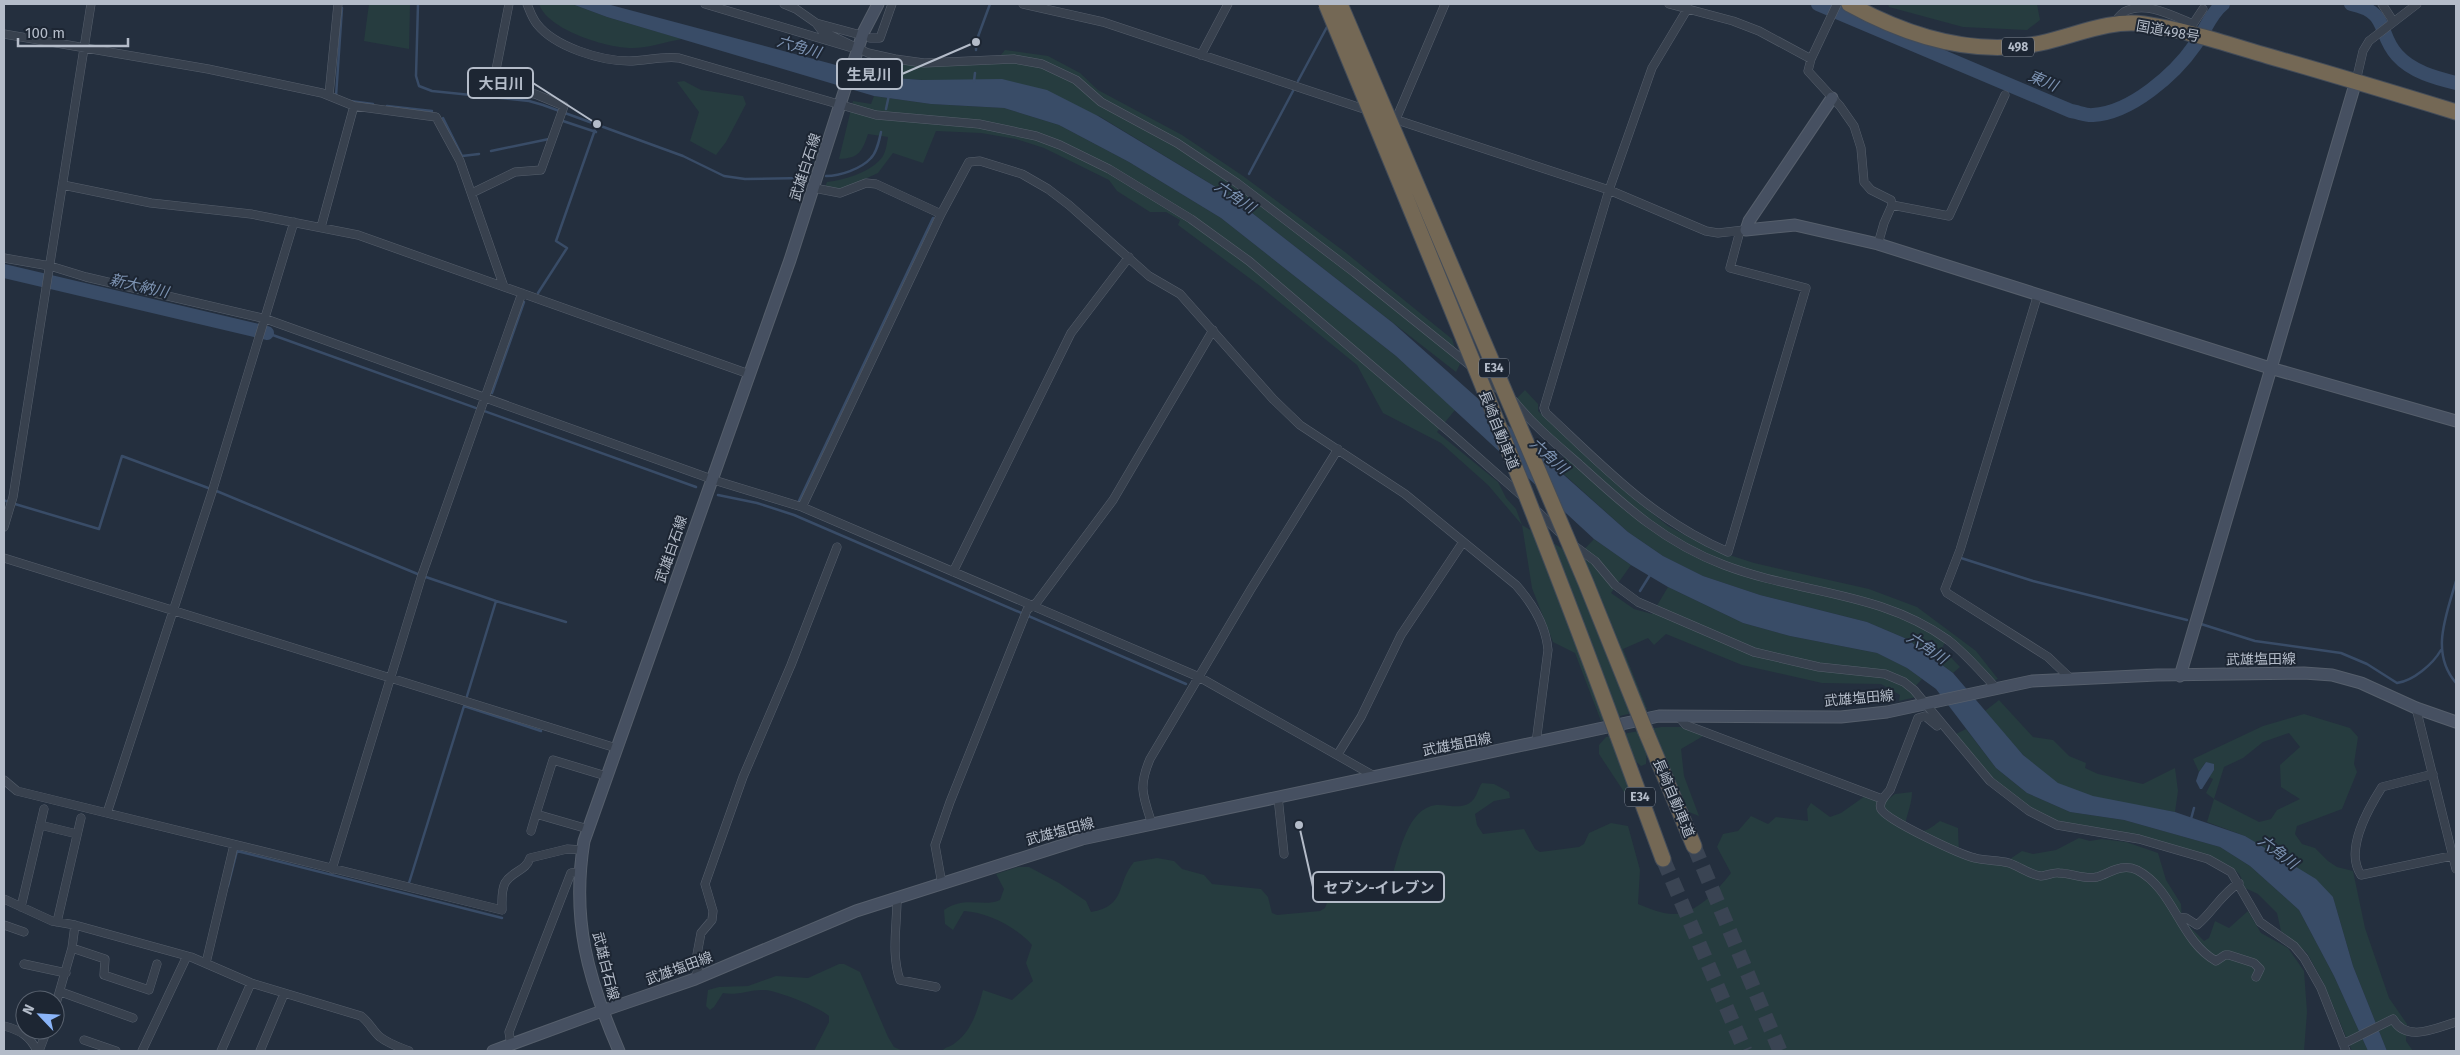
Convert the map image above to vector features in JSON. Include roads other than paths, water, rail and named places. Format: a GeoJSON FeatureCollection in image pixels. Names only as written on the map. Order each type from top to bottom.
{"type":"FeatureCollection","features":[{"type":"Feature","properties":{"kind":"highway","name":"長崎自動車道"},"geometry":{"type":"LineString","coordinates":[[1326,4],[1582,638],[1662,859]]}},
{"type":"Feature","properties":{"kind":"highway","name":"長崎自動車道"},"geometry":{"type":"LineString","coordinates":[[1340,4],[1586,583],[1694,846]]}},
{"type":"Feature","properties":{"kind":"highway","name":"国道498号"},"geometry":{"type":"LineString","coordinates":[[1841,4],[1919,35],[1970,46],[2017,47],[2111,25],[2142,23],[2192,28],[2210,39],[2456,112]]}},
{"type":"Feature","properties":{"kind":"main road"},"geometry":{"type":"LineString","coordinates":[[857,51],[878,4]]}},
{"type":"Feature","properties":{"kind":"main road","name":"武雄白石線"},"geometry":{"type":"LineString","coordinates":[[619,1051],[602,1010],[584,948],[579,903],[579,872],[583,850],[606,776],[814,188],[857,51]]}},
{"type":"Feature","properties":{"kind":"main road"},"geometry":{"type":"LineString","coordinates":[[2180,676],[2356,82]]}},
{"type":"Feature","properties":{"kind":"main road"},"geometry":{"type":"LineString","coordinates":[[1743,230],[1832,98]]}},
{"type":"Feature","properties":{"kind":"main road"},"geometry":{"type":"LineString","coordinates":[[1743,230],[1795,225],[1878,244],[2270,368],[2456,421]]}},
{"type":"Feature","properties":{"kind":"main road","name":"武雄塩田線"},"geometry":{"type":"LineString","coordinates":[[492,1051],[602,1010],[695,979],[856,911],[1038,851],[1152,824],[1659,716],[1842,717],[1887,712],[2032,681],[2071,678],[2304,672],[2332,675],[2361,683],[2416,708],[2456,722]]}},
{"type":"Feature","properties":{"kind":"street"},"geometry":{"type":"LineString","coordinates":[[4,527],[13,497],[91,4]]}},
{"type":"Feature","properties":{"kind":"street"},"geometry":{"type":"LineString","coordinates":[[329,95],[338,4]]}},
{"type":"Feature","properties":{"kind":"street"},"geometry":{"type":"LineString","coordinates":[[472,193],[515,172],[541,170],[564,106],[535,94],[492,90],[509,4]]}},
{"type":"Feature","properties":{"kind":"street"},"geometry":{"type":"LineString","coordinates":[[527,4],[539,26],[558,40],[591,55],[613,60],[631,61],[665,57],[679,58],[876,115],[979,124],[1020,132],[1060,145],[1108,169],[1191,219],[1294,298],[1503,478],[1574,546],[1595,561],[1625,594],[1638,602],[1754,652],[1819,667],[1885,674],[1904,682],[1928,704],[1944,728],[1990,781],[2029,811],[2057,825],[2139,839],[2208,859],[2232,872],[2260,922],[2294,946],[2304,958],[2321,988],[2345,1046],[2393,1019],[2397,1027],[2416,1033],[2456,1022]]}},
{"type":"Feature","properties":{"kind":"street"},"geometry":{"type":"LineString","coordinates":[[705,4],[857,51],[924,62],[1014,59],[1042,64],[1076,80],[1101,102],[1177,143],[1237,183],[1355,273],[1514,401],[1528,419],[1653,529],[1688,550],[1725,566],[1769,579],[1888,607],[1921,623],[1949,641],[1995,689]]}},
{"type":"Feature","properties":{"kind":"street"},"geometry":{"type":"LineString","coordinates":[[784,4],[796,9],[816,23],[822,31],[857,51]]}},
{"type":"Feature","properties":{"kind":"street"},"geometry":{"type":"LineString","coordinates":[[870,38],[880,38],[892,4]]}},
{"type":"Feature","properties":{"kind":"street"},"geometry":{"type":"LineString","coordinates":[[1023,4],[1103,22],[1396,119],[1609,190],[1706,231],[1718,233],[1743,230],[1730,268],[1806,288],[1728,552],[1695,538],[1662,517],[1623,486],[1546,413],[1544,408],[1609,190],[1652,68],[1688,8]]}},
{"type":"Feature","properties":{"kind":"street"},"geometry":{"type":"LineString","coordinates":[[1201,55],[1228,4]]}},
{"type":"Feature","properties":{"kind":"street"},"geometry":{"type":"LineString","coordinates":[[1396,119],[1445,4]]}},
{"type":"Feature","properties":{"kind":"street"},"geometry":{"type":"LineString","coordinates":[[1669,4],[1688,8],[1759,31],[1811,59]]}},
{"type":"Feature","properties":{"kind":"street"},"geometry":{"type":"LineString","coordinates":[[1841,4],[1829,21],[1811,59],[1808,71],[1811,77],[1832,98],[1854,126],[1861,148],[1864,182],[1871,190],[1891,200],[1892,205],[1878,244]]}},
{"type":"Feature","properties":{"kind":"street"},"geometry":{"type":"LineString","coordinates":[[2382,4],[2392,23]]}},
{"type":"Feature","properties":{"kind":"street"},"geometry":{"type":"LineString","coordinates":[[2356,82],[2363,51],[2369,41],[2417,4]]}},
{"type":"Feature","properties":{"kind":"street"},"geometry":{"type":"LineString","coordinates":[[2192,28],[2203,9]]}},
{"type":"Feature","properties":{"kind":"street"},"geometry":{"type":"LineString","coordinates":[[816,23],[857,34]]}},
{"type":"Feature","properties":{"kind":"street"},"geometry":{"type":"LineString","coordinates":[[4,34],[208,69],[329,95],[354,106],[436,117],[460,161],[504,287]]}},
{"type":"Feature","properties":{"kind":"street"},"geometry":{"type":"LineString","coordinates":[[1892,205],[1949,216],[2005,95]]}},
{"type":"Feature","properties":{"kind":"street"},"geometry":{"type":"LineString","coordinates":[[322,227],[354,106]]}},
{"type":"Feature","properties":{"kind":"street"},"geometry":{"type":"LineString","coordinates":[[802,507],[941,214],[969,162],[980,161],[1022,174],[1048,189],[1149,276],[1180,294],[1292,418],[1404,494],[1528,598],[1547,638],[1548,650],[1536,743]]}},
{"type":"Feature","properties":{"kind":"street"},"geometry":{"type":"LineString","coordinates":[[814,188],[840,193],[866,183],[876,184],[941,214]]}},
{"type":"Feature","properties":{"kind":"street"},"geometry":{"type":"LineString","coordinates":[[63,186],[152,203],[251,214],[358,235],[749,374]]}},
{"type":"Feature","properties":{"kind":"street"},"geometry":{"type":"LineString","coordinates":[[107,813],[265,323],[294,222]]}},
{"type":"Feature","properties":{"kind":"street"},"geometry":{"type":"LineString","coordinates":[[953,572],[1071,333],[1129,257]]}},
{"type":"Feature","properties":{"kind":"street"},"geometry":{"type":"LineString","coordinates":[[4,258],[265,323],[484,401],[802,507],[953,572],[1030,608],[1199,677],[1374,776]]}},
{"type":"Feature","properties":{"kind":"street"},"geometry":{"type":"LineString","coordinates":[[332,869],[422,575],[522,293]]}},
{"type":"Feature","properties":{"kind":"street"},"geometry":{"type":"LineString","coordinates":[[2038,294],[1960,550],[1945,589],[1947,594],[2048,657],[2071,678]]}},
{"type":"Feature","properties":{"kind":"street"},"geometry":{"type":"LineString","coordinates":[[942,884],[935,845],[1024,618],[1113,500],[1213,330]]}},
{"type":"Feature","properties":{"kind":"street"},"geometry":{"type":"LineString","coordinates":[[1152,824],[1142,794],[1144,774],[1251,588],[1338,449]]}},
{"type":"Feature","properties":{"kind":"street"},"geometry":{"type":"LineString","coordinates":[[1338,754],[1361,717],[1401,635],[1462,542]]}},
{"type":"Feature","properties":{"kind":"street"},"geometry":{"type":"LineString","coordinates":[[695,979],[699,966],[696,960],[701,932],[712,920],[713,911],[704,884],[743,777],[791,665],[837,547]]}},
{"type":"Feature","properties":{"kind":"street"},"geometry":{"type":"LineString","coordinates":[[4,558],[616,748]]}},
{"type":"Feature","properties":{"kind":"street"},"geometry":{"type":"LineString","coordinates":[[2416,708],[2455,855],[2456,869]]}},
{"type":"Feature","properties":{"kind":"street"},"geometry":{"type":"LineString","coordinates":[[1678,716],[1686,725],[1882,799]]}},
{"type":"Feature","properties":{"kind":"street"},"geometry":{"type":"LineString","coordinates":[[1707,733],[1709,716]]}},
{"type":"Feature","properties":{"kind":"street"},"geometry":{"type":"LineString","coordinates":[[1944,728],[1925,716],[1918,718],[1890,790],[1882,799],[1880,806],[1882,812],[1896,822],[1974,858],[2008,863],[2041,876],[2059,872],[2090,878],[2119,868],[2137,870],[2158,887],[2207,956],[2216,960],[2229,955],[2254,963],[2260,969],[2256,977]]}},
{"type":"Feature","properties":{"kind":"street"},"geometry":{"type":"LineString","coordinates":[[531,832],[553,760],[606,776]]}},
{"type":"Feature","properties":{"kind":"street"},"geometry":{"type":"LineString","coordinates":[[2433,774],[2382,787],[2364,815],[2357,840],[2356,867],[2361,875],[2455,855]]}},
{"type":"Feature","properties":{"kind":"street"},"geometry":{"type":"LineString","coordinates":[[4,780],[17,791],[502,910],[504,884],[508,878],[527,865],[530,858],[567,850],[583,850]]}},
{"type":"Feature","properties":{"kind":"street"},"geometry":{"type":"LineString","coordinates":[[1278,797],[1284,854]]}},
{"type":"Feature","properties":{"kind":"street"},"geometry":{"type":"LineString","coordinates":[[21,907],[44,809]]}},
{"type":"Feature","properties":{"kind":"street"},"geometry":{"type":"LineString","coordinates":[[536,814],[588,829]]}},
{"type":"Feature","properties":{"kind":"street"},"geometry":{"type":"LineString","coordinates":[[57,922],[81,818]]}},
{"type":"Feature","properties":{"kind":"street"},"geometry":{"type":"LineString","coordinates":[[40,825],[77,834]]}},
{"type":"Feature","properties":{"kind":"street"},"geometry":{"type":"LineString","coordinates":[[206,963],[234,845]]}},
{"type":"Feature","properties":{"kind":"street"},"geometry":{"type":"LineString","coordinates":[[511,1044],[509,1032],[571,873],[579,872]]}},
{"type":"Feature","properties":{"kind":"street"},"geometry":{"type":"LineString","coordinates":[[2178,917],[2186,918],[2197,926],[2209,916],[2231,888],[2239,883]]}},
{"type":"Feature","properties":{"kind":"street"},"geometry":{"type":"LineString","coordinates":[[4,899],[57,922],[75,925],[187,956],[251,983],[361,1016],[369,1022],[379,1036],[390,1044],[409,1051]]}},
{"type":"Feature","properties":{"kind":"street"},"geometry":{"type":"LineString","coordinates":[[897,899],[896,961],[900,980],[936,987]]}},
{"type":"Feature","properties":{"kind":"street"},"geometry":{"type":"LineString","coordinates":[[4,925],[24,932]]}},
{"type":"Feature","properties":{"kind":"street"},"geometry":{"type":"LineString","coordinates":[[62,990],[72,948],[75,925]]}},
{"type":"Feature","properties":{"kind":"street"},"geometry":{"type":"LineString","coordinates":[[72,948],[105,959],[104,975],[149,990],[157,964]]}},
{"type":"Feature","properties":{"kind":"street"},"geometry":{"type":"LineString","coordinates":[[142,1051],[187,956]]}},
{"type":"Feature","properties":{"kind":"street"},"geometry":{"type":"LineString","coordinates":[[24,964],[66,974]]}},
{"type":"Feature","properties":{"kind":"street"},"geometry":{"type":"LineString","coordinates":[[221,1051],[251,983]]}},
{"type":"Feature","properties":{"kind":"street"},"geometry":{"type":"LineString","coordinates":[[65,993],[134,1018]]}},
{"type":"Feature","properties":{"kind":"street"},"geometry":{"type":"LineString","coordinates":[[260,1051],[284,994]]}},
{"type":"Feature","properties":{"kind":"street"},"geometry":{"type":"LineString","coordinates":[[4,1026],[18,1029],[32,1040],[38,1051]]}},
{"type":"Feature","properties":{"kind":"street"},"geometry":{"type":"LineString","coordinates":[[84,1040],[116,1051]]}},
{"type":"Feature","properties":{"kind":"water"},"geometry":{"type":"Polygon","coordinates":[[[572,4],[607,4],[881,77],[922,80],[1002,79],[1047,90],[1098,116],[1229,195],[1393,323],[1628,532],[1663,556],[1703,576],[1760,595],[1867,622],[1907,639],[1953,673],[2023,755],[2058,783],[2093,796],[2175,812],[2245,836],[2316,879],[2333,897],[2353,966],[2387,1051],[2368,1051],[2334,976],[2299,910],[2250,866],[2220,847],[2124,820],[2070,812],[2027,793],[1996,768],[1936,689],[1907,668],[1877,653],[1790,636],[1743,623],[1668,587],[1631,565],[1594,539],[1396,356],[1221,218],[1129,162],[1059,125],[1004,108],[931,104],[874,96],[607,17],[572,4]]]}},
{"type":"Feature","properties":{"kind":"water"},"geometry":{"type":"Polygon","coordinates":[[[2206,762],[2214,764],[2214,770],[2202,789],[2200,789],[2196,781],[2199,772],[2206,762]]]}},
{"type":"Feature","properties":{"kind":"waterway"},"geometry":{"type":"LineString","coordinates":[[418,4],[416,76],[419,86],[432,91],[529,101],[543,105],[683,156],[724,176],[745,179],[804,178]]}},
{"type":"Feature","properties":{"kind":"waterway"},"geometry":{"type":"LineString","coordinates":[[976,50],[976,42],[990,4]]}},
{"type":"Feature","properties":{"kind":"waterway","name":"東川"},"geometry":{"type":"LineString","coordinates":[[1818,4],[2071,111],[2091,115],[2107,113],[2122,107],[2137,100],[2151,90],[2176,68],[2199,40],[2208,23],[2223,4]]}},
{"type":"Feature","properties":{"kind":"waterway","name":"東川"},"geometry":{"type":"LineString","coordinates":[[2351,4],[2372,12],[2381,24],[2391,47],[2403,61],[2425,74],[2456,83]]}},
{"type":"Feature","properties":{"kind":"waterway"},"geometry":{"type":"LineString","coordinates":[[336,96],[342,8]]}},
{"type":"Feature","properties":{"kind":"waterway"},"geometry":{"type":"LineString","coordinates":[[1298,81],[1328,25]]}},
{"type":"Feature","properties":{"kind":"waterway"},"geometry":{"type":"LineString","coordinates":[[974,81],[975,73]]}},
{"type":"Feature","properties":{"kind":"waterway"},"geometry":{"type":"LineString","coordinates":[[1249,174],[1293,91]]}},
{"type":"Feature","properties":{"kind":"waterway"},"geometry":{"type":"LineString","coordinates":[[886,109],[889,95]]}},
{"type":"Feature","properties":{"kind":"waterway"},"geometry":{"type":"LineString","coordinates":[[350,101],[373,104]]}},
{"type":"Feature","properties":{"kind":"waterway"},"geometry":{"type":"LineString","coordinates":[[387,106],[432,111]]}},
{"type":"Feature","properties":{"kind":"waterway"},"geometry":{"type":"LineString","coordinates":[[443,118],[462,156],[479,154]]}},
{"type":"Feature","properties":{"kind":"waterway"},"geometry":{"type":"LineString","coordinates":[[563,121],[596,132]]}},
{"type":"Feature","properties":{"kind":"waterway"},"geometry":{"type":"LineString","coordinates":[[538,293],[567,248],[556,241],[597,124]]}},
{"type":"Feature","properties":{"kind":"waterway"},"geometry":{"type":"LineString","coordinates":[[826,176],[850,171],[867,162],[875,153],[881,132]]}},
{"type":"Feature","properties":{"kind":"waterway"},"geometry":{"type":"LineString","coordinates":[[491,151],[549,139]]}},
{"type":"Feature","properties":{"kind":"waterway"},"geometry":{"type":"LineString","coordinates":[[798,503],[933,218]]}},
{"type":"Feature","properties":{"kind":"waterway","name":"新大納川"},"geometry":{"type":"LineString","coordinates":[[4,271],[267,333]]}},
{"type":"Feature","properties":{"kind":"waterway"},"geometry":{"type":"LineString","coordinates":[[492,393],[524,302]]}},
{"type":"Feature","properties":{"kind":"waterway"},"geometry":{"type":"LineString","coordinates":[[267,333],[696,487]]}},
{"type":"Feature","properties":{"kind":"waterway"},"geometry":{"type":"LineString","coordinates":[[15,504],[99,529],[122,456],[219,492],[420,575],[566,622]]}},
{"type":"Feature","properties":{"kind":"waterway"},"geometry":{"type":"LineString","coordinates":[[718,495],[757,503],[794,515],[1186,684]]}},
{"type":"Feature","properties":{"kind":"waterway"},"geometry":{"type":"LineString","coordinates":[[4,500],[8,502]]}},
{"type":"Feature","properties":{"kind":"waterway"},"geometry":{"type":"LineString","coordinates":[[1961,558],[2033,581],[2187,620]]}},
{"type":"Feature","properties":{"kind":"waterway"},"geometry":{"type":"LineString","coordinates":[[1640,591],[1650,575]]}},
{"type":"Feature","properties":{"kind":"waterway"},"geometry":{"type":"LineString","coordinates":[[2456,581],[2442,634],[2444,659],[2448,671],[2456,683]]}},
{"type":"Feature","properties":{"kind":"waterway"},"geometry":{"type":"LineString","coordinates":[[467,696],[496,601]]}},
{"type":"Feature","properties":{"kind":"waterway"},"geometry":{"type":"LineString","coordinates":[[2201,624],[2255,641],[2341,653],[2367,664],[2397,683],[2410,679],[2422,671],[2441,650]]}},
{"type":"Feature","properties":{"kind":"waterway"},"geometry":{"type":"LineString","coordinates":[[409,883],[464,706],[541,731]]}},
{"type":"Feature","properties":{"kind":"waterway"},"geometry":{"type":"LineString","coordinates":[[2191,819],[2194,808]]}},
{"type":"Feature","properties":{"kind":"waterway"},"geometry":{"type":"LineString","coordinates":[[228,886],[237,851],[502,918]]}},
{"type":"Feature","properties":{"kind":"tunnel"},"geometry":{"type":"LineString","coordinates":[[1694,846],[1780,1051]]}},
{"type":"Feature","properties":{"kind":"tunnel"},"geometry":{"type":"LineString","coordinates":[[1663,859],[1745,1051]]}},
{"type":"Feature","properties":{"kind":"place","name":"生見川"},"geometry":{"type":"Point","coordinates":[976,42]}},
{"type":"Feature","properties":{"kind":"place","name":"大日川"},"geometry":{"type":"Point","coordinates":[597,124]}},
{"type":"Feature","properties":{"kind":"place","name":"セブン-イレブン"},"geometry":{"type":"Point","coordinates":[1299,825]}},
{"type":"Feature","properties":{"kind":"water label","name":"六角川"},"geometry":{"type":"Point","coordinates":[799,47]}},
{"type":"Feature","properties":{"kind":"water label","name":"六角川"},"geometry":{"type":"Point","coordinates":[1235,197]}},
{"type":"Feature","properties":{"kind":"water label","name":"六角川"},"geometry":{"type":"Point","coordinates":[1549,456]}},
{"type":"Feature","properties":{"kind":"water label","name":"六角川"},"geometry":{"type":"Point","coordinates":[1927,648]}},
{"type":"Feature","properties":{"kind":"water label","name":"六角川"},"geometry":{"type":"Point","coordinates":[2278,852]}}]}
